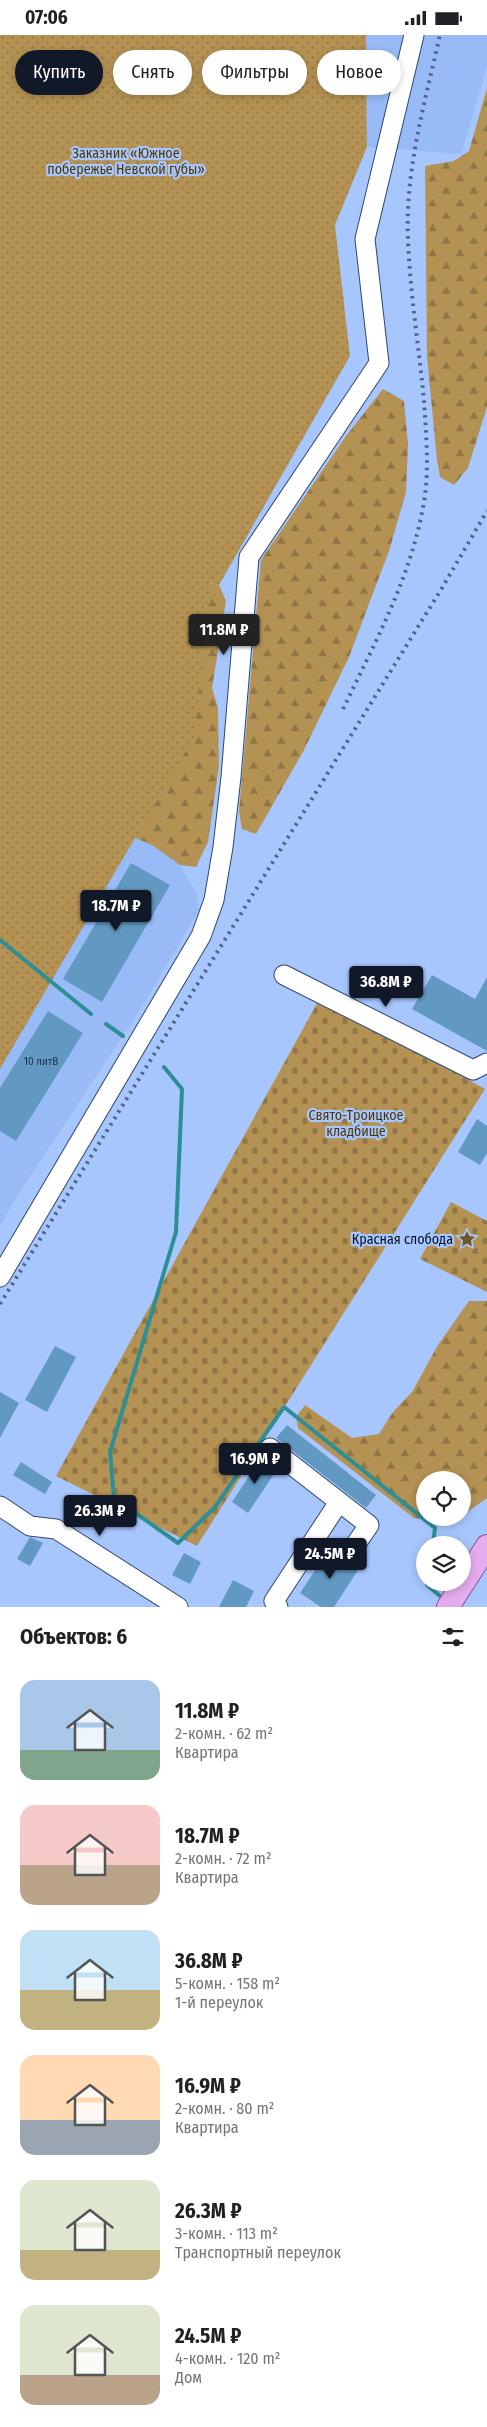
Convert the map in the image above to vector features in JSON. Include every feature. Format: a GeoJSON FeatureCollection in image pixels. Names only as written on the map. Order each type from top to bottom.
{"type":"FeatureCollection","features":[{"type":"Feature","properties":{"kind":"main road"},"geometry":{"type":"LineString","coordinates":[[448,1607],[487,1546]]}},
{"type":"Feature","properties":{"kind":"street"},"geometry":{"type":"LineString","coordinates":[[0,1277],[201,936],[214,900],[231,777],[249,557],[379,363],[365,239],[414,35]]}},
{"type":"Feature","properties":{"kind":"street"},"geometry":{"type":"LineString","coordinates":[[284,975],[473,1070],[487,1063]]}},
{"type":"Feature","properties":{"kind":"street"},"geometry":{"type":"LineString","coordinates":[[270,1448],[369,1525],[350,1554]]}},
{"type":"Feature","properties":{"kind":"street"},"geometry":{"type":"LineString","coordinates":[[278,1607],[274,1601],[339,1502]]}},
{"type":"Feature","properties":{"kind":"street"},"geometry":{"type":"LineString","coordinates":[[0,1506],[30,1526],[56,1529],[178,1607]]}},
{"type":"Feature","properties":{"kind":"shaded area"},"geometry":{"type":"Polygon","coordinates":[[[366,35],[487,35],[487,67],[461,154],[367,147],[367,95],[401,95],[401,50],[366,50],[366,35]]]}},
{"type":"Feature","properties":{"kind":"shaded area"},"geometry":{"type":"Polygon","coordinates":[[[103,824],[152,845],[180,865],[196,892],[199,910],[142,1007],[20,1191],[0,1226],[0,1001],[103,824]]]}},
{"type":"Feature","properties":{"kind":"green space","name":"Заказник «Южное побережье Невской губы»"},"geometry":{"type":"Polygon","coordinates":[[[0,35],[366,35],[366,50],[317,50],[317,95],[367,95],[367,147],[335,225],[350,356],[219,585],[210,583],[194,737],[0,1069],[0,35]]]}},
{"type":"Feature","properties":{"kind":"green space"},"geometry":{"type":"Polygon","coordinates":[[[487,88],[487,407],[468,468],[454,485],[440,477],[427,357],[425,166],[454,161],[469,151],[487,88]]]}},
{"type":"Feature","properties":{"kind":"green space"},"geometry":{"type":"Polygon","coordinates":[[[383,389],[404,401],[408,444],[406,492],[389,551],[349,657],[304,750],[256,834],[242,829],[239,811],[261,560],[346,436],[383,389]]]}},
{"type":"Feature","properties":{"kind":"green space"},"geometry":{"type":"Polygon","coordinates":[[[161,575],[219,585],[226,601],[212,688],[218,708],[219,766],[208,842],[196,867],[180,865],[152,845],[103,824],[161,575]]]}},
{"type":"Feature","properties":{"kind":"green space","name":"Свято-Троицкое кладбище"},"geometry":{"type":"Polygon","coordinates":[[[320,998],[485,1089],[197,1546],[56,1476],[320,998]]]}},
{"type":"Feature","properties":{"kind":"green space"},"geometry":{"type":"Polygon","coordinates":[[[451,1202],[487,1221],[487,1292],[420,1259],[451,1202]]]}},
{"type":"Feature","properties":{"kind":"green space"},"geometry":{"type":"Polygon","coordinates":[[[469,1301],[487,1301],[487,1498],[471,1509],[471,1471],[416,1471],[416,1518],[414,1518],[298,1428],[296,1417],[305,1405],[352,1438],[379,1434],[393,1412],[412,1392],[438,1345],[469,1301]]]}},
{"type":"Feature","properties":{"kind":"building"},"geometry":{"type":"Polygon","coordinates":[[[131,863],[170,885],[102,1002],[63,979],[131,863]]]}},
{"type":"Feature","properties":{"kind":"building"},"geometry":{"type":"Polygon","coordinates":[[[432,975],[475,999],[487,977],[487,1051],[412,1009],[432,975]]]}},
{"type":"Feature","properties":{"kind":"building"},"geometry":{"type":"Polygon","coordinates":[[[48,1011],[83,1033],[16,1141],[0,1131],[0,1088],[48,1011]]]}},
{"type":"Feature","properties":{"kind":"building"},"geometry":{"type":"Polygon","coordinates":[[[477,1119],[487,1126],[487,1153],[480,1165],[458,1152],[477,1119]]]}},
{"type":"Feature","properties":{"kind":"building"},"geometry":{"type":"Polygon","coordinates":[[[55,1346],[76,1357],[47,1412],[25,1400],[55,1346]]]}},
{"type":"Feature","properties":{"kind":"building"},"geometry":{"type":"Polygon","coordinates":[[[0,1392],[19,1403],[0,1438],[0,1392]]]}},
{"type":"Feature","properties":{"kind":"building"},"geometry":{"type":"Polygon","coordinates":[[[287,1425],[376,1495],[366,1508],[276,1438],[287,1425]]]}},
{"type":"Feature","properties":{"kind":"building"},"geometry":{"type":"Polygon","coordinates":[[[262,1456],[278,1468],[248,1513],[232,1502],[262,1456]]]}},
{"type":"Feature","properties":{"kind":"building"},"geometry":{"type":"Polygon","coordinates":[[[21,1462],[52,1482],[45,1494],[13,1475],[21,1462]]]}},
{"type":"Feature","properties":{"kind":"building"},"geometry":{"type":"Polygon","coordinates":[[[30,1537],[43,1543],[30,1566],[17,1559],[30,1537]]]}},
{"type":"Feature","properties":{"kind":"building"},"geometry":{"type":"Polygon","coordinates":[[[330,1548],[338,1553],[343,1563],[354,1564],[360,1567],[334,1607],[321,1607],[300,1593],[330,1548]]]}},
{"type":"Feature","properties":{"kind":"building"},"geometry":{"type":"Polygon","coordinates":[[[184,1553],[201,1562],[190,1584],[172,1575],[184,1553]]]}},
{"type":"Feature","properties":{"kind":"building"},"geometry":{"type":"Polygon","coordinates":[[[233,1580],[254,1591],[246,1607],[219,1607],[233,1580]]]}},
{"type":"Feature","properties":{"kind":"waterway"},"geometry":{"type":"LineString","coordinates":[[0,940],[91,1014]]}},
{"type":"Feature","properties":{"kind":"waterway"},"geometry":{"type":"LineString","coordinates":[[106,1024],[123,1036]]}},
{"type":"Feature","properties":{"kind":"waterway"},"geometry":{"type":"LineString","coordinates":[[164,1067],[182,1089],[176,1232],[110,1452],[114,1498],[178,1543],[215,1507],[284,1407],[435,1528],[434,1536]]}},
{"type":"Feature","properties":{"kind":"waterway"},"geometry":{"type":"LineString","coordinates":[[434,1591],[440,1596]]}},
{"type":"Feature","properties":{"kind":"railway"},"geometry":{"type":"LineString","coordinates":[[343,709],[381,631],[403,578],[420,523],[425,495],[426,425],[411,280],[408,213],[417,136],[440,35]]}},
{"type":"Feature","properties":{"kind":"railway"},"geometry":{"type":"LineString","coordinates":[[0,1304],[442,588],[487,511]]}},
{"type":"Feature","properties":{"kind":"place","name":"Красная слобода"},"geometry":{"type":"Point","coordinates":[467,1239]}}]}
